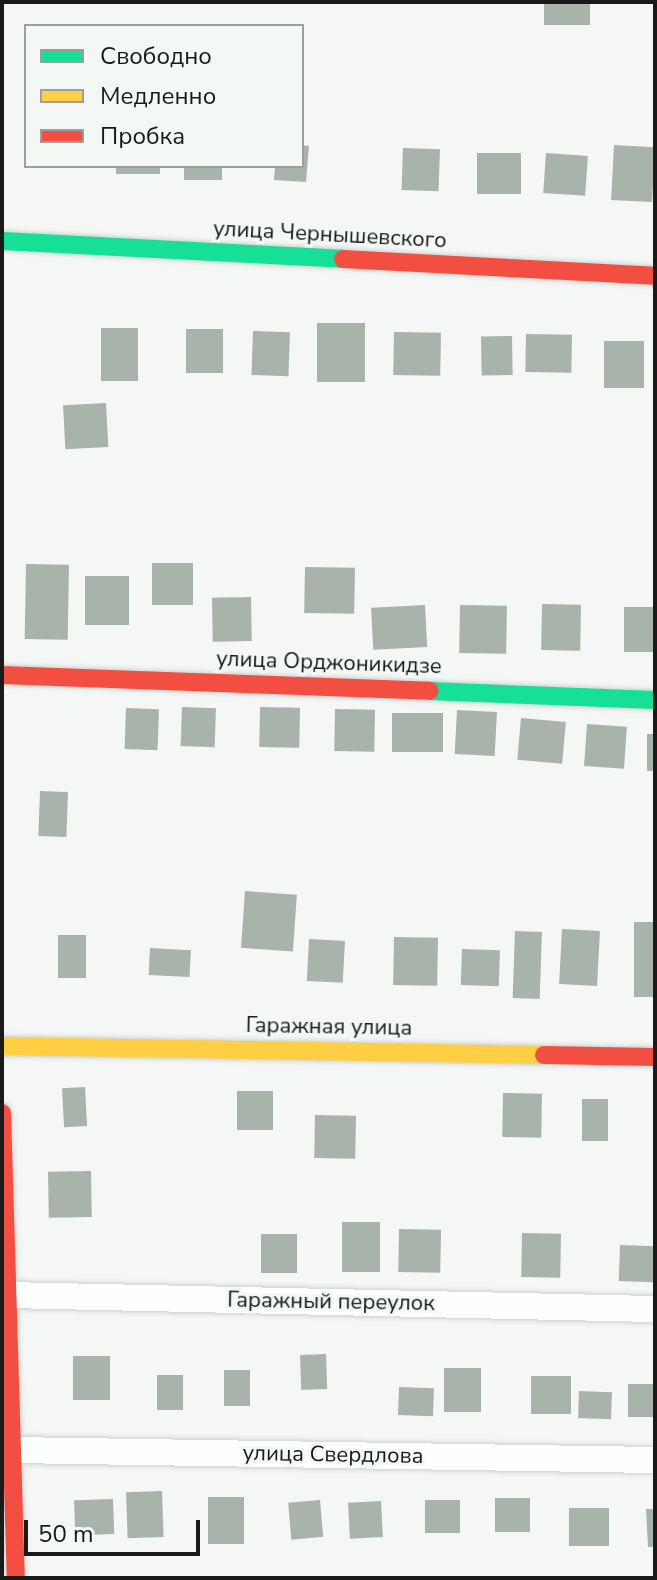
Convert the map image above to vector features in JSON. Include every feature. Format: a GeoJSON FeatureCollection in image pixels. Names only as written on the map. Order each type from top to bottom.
{"type":"FeatureCollection","features":[{"type":"Feature","properties":{"kind":"street","name":"улица Чернышевского"},"geometry":{"type":"LineString","coordinates":[[2,241],[655,276]]}},
{"type":"Feature","properties":{"kind":"street","name":"улица Орджоникидзе"},"geometry":{"type":"LineString","coordinates":[[2,675],[655,700]]}},
{"type":"Feature","properties":{"kind":"street","name":"Гаражная улица"},"geometry":{"type":"LineString","coordinates":[[2,1046],[655,1057]]}},
{"type":"Feature","properties":{"kind":"street"},"geometry":{"type":"LineString","coordinates":[[2,1113],[16,1578]]}},
{"type":"Feature","properties":{"kind":"street","name":"Гаражный переулок"},"geometry":{"type":"LineString","coordinates":[[7,1295],[655,1309]]}},
{"type":"Feature","properties":{"kind":"street","name":"улица Свердлова"},"geometry":{"type":"LineString","coordinates":[[12,1450],[655,1460]]}},
{"type":"Feature","properties":{"kind":"building"},"geometry":{"type":"Polygon","coordinates":[[[544,2],[590,2],[590,25],[544,25],[544,2]]]}},
{"type":"Feature","properties":{"kind":"building"},"geometry":{"type":"Polygon","coordinates":[[[304,145],[309,146],[306,182],[274,180],[275,168],[304,168],[304,145]]]}},
{"type":"Feature","properties":{"kind":"building"},"geometry":{"type":"Polygon","coordinates":[[[614,145],[655,147],[652,202],[611,200],[614,145]]]}},
{"type":"Feature","properties":{"kind":"building"},"geometry":{"type":"Polygon","coordinates":[[[403,148],[440,149],[439,191],[402,190],[403,148]]]}},
{"type":"Feature","properties":{"kind":"building"},"geometry":{"type":"Polygon","coordinates":[[[477,153],[521,153],[521,194],[477,194],[477,153]]]}},
{"type":"Feature","properties":{"kind":"building"},"geometry":{"type":"Polygon","coordinates":[[[546,153],[588,156],[585,196],[543,193],[546,153]]]}},
{"type":"Feature","properties":{"kind":"building"},"geometry":{"type":"Polygon","coordinates":[[[116,168],[160,168],[160,174],[116,174],[116,168]]]}},
{"type":"Feature","properties":{"kind":"building"},"geometry":{"type":"Polygon","coordinates":[[[184,168],[222,168],[222,180],[184,180],[184,168]]]}},
{"type":"Feature","properties":{"kind":"building"},"geometry":{"type":"Polygon","coordinates":[[[317,323],[365,323],[365,382],[317,382],[317,323]]]}},
{"type":"Feature","properties":{"kind":"building"},"geometry":{"type":"Polygon","coordinates":[[[101,328],[138,328],[138,381],[101,381],[101,328]]]}},
{"type":"Feature","properties":{"kind":"building"},"geometry":{"type":"Polygon","coordinates":[[[186,329],[223,329],[223,373],[186,373],[186,329]]]}},
{"type":"Feature","properties":{"kind":"building"},"geometry":{"type":"Polygon","coordinates":[[[253,331],[290,332],[288,376],[251,375],[253,331]]]}},
{"type":"Feature","properties":{"kind":"building"},"geometry":{"type":"Polygon","coordinates":[[[394,332],[441,333],[440,376],[393,375],[394,332]]]}},
{"type":"Feature","properties":{"kind":"building"},"geometry":{"type":"Polygon","coordinates":[[[526,334],[572,335],[571,373],[525,372],[526,334]]]}},
{"type":"Feature","properties":{"kind":"building"},"geometry":{"type":"Polygon","coordinates":[[[512,336],[513,375],[482,376],[481,337],[512,336]]]}},
{"type":"Feature","properties":{"kind":"building"},"geometry":{"type":"Polygon","coordinates":[[[604,341],[644,341],[644,388],[604,388],[604,341]]]}},
{"type":"Feature","properties":{"kind":"building"},"geometry":{"type":"Polygon","coordinates":[[[106,403],[108,447],[65,449],[63,405],[106,403]]]}},
{"type":"Feature","properties":{"kind":"building"},"geometry":{"type":"Polygon","coordinates":[[[152,563],[193,563],[193,605],[152,605],[152,563]]]}},
{"type":"Feature","properties":{"kind":"building"},"geometry":{"type":"Polygon","coordinates":[[[26,564],[69,565],[68,640],[25,639],[26,564]]]}},
{"type":"Feature","properties":{"kind":"building"},"geometry":{"type":"Polygon","coordinates":[[[305,567],[355,568],[354,614],[304,613],[305,567]]]}},
{"type":"Feature","properties":{"kind":"building"},"geometry":{"type":"Polygon","coordinates":[[[85,576],[129,576],[129,625],[85,625],[85,576]]]}},
{"type":"Feature","properties":{"kind":"building"},"geometry":{"type":"Polygon","coordinates":[[[251,597],[252,641],[213,642],[212,598],[251,597]]]}},
{"type":"Feature","properties":{"kind":"building"},"geometry":{"type":"Polygon","coordinates":[[[542,604],[581,605],[580,651],[541,650],[542,604]]]}},
{"type":"Feature","properties":{"kind":"building"},"geometry":{"type":"Polygon","coordinates":[[[425,605],[427,647],[373,650],[371,608],[425,605]]]}},
{"type":"Feature","properties":{"kind":"building"},"geometry":{"type":"Polygon","coordinates":[[[460,605],[507,606],[506,654],[459,653],[460,605]]]}},
{"type":"Feature","properties":{"kind":"building"},"geometry":{"type":"Polygon","coordinates":[[[624,607],[655,607],[655,652],[624,652],[624,607]]]}},
{"type":"Feature","properties":{"kind":"building"},"geometry":{"type":"Polygon","coordinates":[[[182,707],[216,708],[215,747],[181,746],[182,707]]]}},
{"type":"Feature","properties":{"kind":"building"},"geometry":{"type":"Polygon","coordinates":[[[260,707],[300,708],[299,748],[259,747],[260,707]]]}},
{"type":"Feature","properties":{"kind":"building"},"geometry":{"type":"Polygon","coordinates":[[[126,708],[159,709],[158,750],[125,749],[126,708]]]}},
{"type":"Feature","properties":{"kind":"building"},"geometry":{"type":"Polygon","coordinates":[[[335,709],[375,710],[374,752],[334,751],[335,709]]]}},
{"type":"Feature","properties":{"kind":"building"},"geometry":{"type":"Polygon","coordinates":[[[457,710],[497,712],[495,756],[455,754],[457,710]]]}},
{"type":"Feature","properties":{"kind":"building"},"geometry":{"type":"Polygon","coordinates":[[[392,713],[443,713],[443,752],[392,752],[392,713]]]}},
{"type":"Feature","properties":{"kind":"building"},"geometry":{"type":"Polygon","coordinates":[[[521,718],[566,722],[562,764],[517,760],[521,718]]]}},
{"type":"Feature","properties":{"kind":"building"},"geometry":{"type":"Polygon","coordinates":[[[587,724],[627,727],[624,769],[584,766],[587,724]]]}},
{"type":"Feature","properties":{"kind":"building"},"geometry":{"type":"Polygon","coordinates":[[[647,734],[655,734],[655,771],[647,771],[647,734]]]}},
{"type":"Feature","properties":{"kind":"building"},"geometry":{"type":"Polygon","coordinates":[[[40,791],[68,792],[66,837],[38,836],[40,791]]]}},
{"type":"Feature","properties":{"kind":"building"},"geometry":{"type":"Polygon","coordinates":[[[245,891],[297,895],[293,951],[241,948],[245,891]]]}},
{"type":"Feature","properties":{"kind":"building"},"geometry":{"type":"Polygon","coordinates":[[[634,922],[655,922],[655,997],[634,997],[634,922]]]}},
{"type":"Feature","properties":{"kind":"building"},"geometry":{"type":"Polygon","coordinates":[[[562,929],[600,931],[597,986],[559,984],[562,929]]]}},
{"type":"Feature","properties":{"kind":"building"},"geometry":{"type":"Polygon","coordinates":[[[515,931],[542,932],[540,999],[513,998],[515,931]]]}},
{"type":"Feature","properties":{"kind":"building"},"geometry":{"type":"Polygon","coordinates":[[[58,935],[86,935],[86,978],[58,978],[58,935]]]}},
{"type":"Feature","properties":{"kind":"building"},"geometry":{"type":"Polygon","coordinates":[[[394,937],[438,938],[437,986],[393,985],[394,937]]]}},
{"type":"Feature","properties":{"kind":"building"},"geometry":{"type":"Polygon","coordinates":[[[309,939],[345,941],[343,983],[307,981],[309,939]]]}},
{"type":"Feature","properties":{"kind":"building"},"geometry":{"type":"Polygon","coordinates":[[[150,948],[191,950],[190,977],[149,975],[150,948]]]}},
{"type":"Feature","properties":{"kind":"building"},"geometry":{"type":"Polygon","coordinates":[[[462,949],[500,950],[499,986],[461,985],[462,949]]]}},
{"type":"Feature","properties":{"kind":"building"},"geometry":{"type":"Polygon","coordinates":[[[85,1087],[87,1126],[64,1127],[62,1088],[85,1087]]]}},
{"type":"Feature","properties":{"kind":"building"},"geometry":{"type":"Polygon","coordinates":[[[237,1091],[273,1091],[273,1130],[237,1130],[237,1091]]]}},
{"type":"Feature","properties":{"kind":"building"},"geometry":{"type":"Polygon","coordinates":[[[503,1093],[542,1094],[541,1138],[502,1137],[503,1093]]]}},
{"type":"Feature","properties":{"kind":"building"},"geometry":{"type":"Polygon","coordinates":[[[582,1099],[608,1099],[608,1141],[582,1141],[582,1099]]]}},
{"type":"Feature","properties":{"kind":"building"},"geometry":{"type":"Polygon","coordinates":[[[315,1115],[356,1116],[355,1159],[314,1158],[315,1115]]]}},
{"type":"Feature","properties":{"kind":"building"},"geometry":{"type":"Polygon","coordinates":[[[91,1171],[92,1217],[49,1218],[48,1172],[91,1171]]]}},
{"type":"Feature","properties":{"kind":"building"},"geometry":{"type":"Polygon","coordinates":[[[342,1222],[380,1222],[380,1272],[342,1272],[342,1222]]]}},
{"type":"Feature","properties":{"kind":"building"},"geometry":{"type":"Polygon","coordinates":[[[399,1229],[441,1230],[440,1273],[398,1272],[399,1229]]]}},
{"type":"Feature","properties":{"kind":"building"},"geometry":{"type":"Polygon","coordinates":[[[522,1233],[561,1234],[560,1278],[521,1277],[522,1233]]]}},
{"type":"Feature","properties":{"kind":"building"},"geometry":{"type":"Polygon","coordinates":[[[261,1234],[297,1234],[297,1273],[261,1273],[261,1234]]]}},
{"type":"Feature","properties":{"kind":"building"},"geometry":{"type":"Polygon","coordinates":[[[620,1245],[655,1246],[654,1282],[619,1281],[620,1245]]]}},
{"type":"Feature","properties":{"kind":"building"},"geometry":{"type":"Polygon","coordinates":[[[326,1354],[327,1389],[301,1390],[300,1355],[326,1354]]]}},
{"type":"Feature","properties":{"kind":"building"},"geometry":{"type":"Polygon","coordinates":[[[73,1356],[110,1356],[110,1400],[73,1400],[73,1356]]]}},
{"type":"Feature","properties":{"kind":"building"},"geometry":{"type":"Polygon","coordinates":[[[444,1368],[481,1368],[481,1412],[444,1412],[444,1368]]]}},
{"type":"Feature","properties":{"kind":"building"},"geometry":{"type":"Polygon","coordinates":[[[224,1370],[250,1370],[250,1406],[224,1406],[224,1370]]]}},
{"type":"Feature","properties":{"kind":"building"},"geometry":{"type":"Polygon","coordinates":[[[157,1375],[183,1375],[183,1410],[157,1410],[157,1375]]]}},
{"type":"Feature","properties":{"kind":"building"},"geometry":{"type":"Polygon","coordinates":[[[531,1376],[571,1376],[571,1414],[531,1414],[531,1376]]]}},
{"type":"Feature","properties":{"kind":"building"},"geometry":{"type":"Polygon","coordinates":[[[628,1384],[655,1384],[655,1417],[628,1417],[628,1384]]]}},
{"type":"Feature","properties":{"kind":"building"},"geometry":{"type":"Polygon","coordinates":[[[399,1387],[434,1388],[433,1416],[398,1415],[399,1387]]]}},
{"type":"Feature","properties":{"kind":"building"},"geometry":{"type":"Polygon","coordinates":[[[579,1391],[612,1392],[611,1419],[578,1418],[579,1391]]]}},
{"type":"Feature","properties":{"kind":"building"},"geometry":{"type":"Polygon","coordinates":[[[162,1491],[164,1537],[128,1538],[126,1492],[162,1491]]]}},
{"type":"Feature","properties":{"kind":"building"},"geometry":{"type":"Polygon","coordinates":[[[208,1497],[244,1497],[244,1544],[208,1544],[208,1497]]]}},
{"type":"Feature","properties":{"kind":"building"},"geometry":{"type":"Polygon","coordinates":[[[495,1498],[530,1498],[530,1532],[495,1532],[495,1498]]]}},
{"type":"Feature","properties":{"kind":"building"},"geometry":{"type":"Polygon","coordinates":[[[113,1499],[114,1534],[75,1535],[74,1500],[113,1499]]]}},
{"type":"Feature","properties":{"kind":"building"},"geometry":{"type":"Polygon","coordinates":[[[320,1500],[323,1537],[291,1540],[288,1503],[320,1500]]]}},
{"type":"Feature","properties":{"kind":"building"},"geometry":{"type":"Polygon","coordinates":[[[425,1500],[460,1500],[460,1533],[425,1533],[425,1500]]]}},
{"type":"Feature","properties":{"kind":"building"},"geometry":{"type":"Polygon","coordinates":[[[381,1501],[383,1537],[350,1539],[348,1503],[381,1501]]]}},
{"type":"Feature","properties":{"kind":"building"},"geometry":{"type":"Polygon","coordinates":[[[569,1508],[609,1508],[609,1546],[569,1546],[569,1508]]]}},
{"type":"Feature","properties":{"kind":"building"},"geometry":{"type":"Polygon","coordinates":[[[646,1509],[655,1509],[655,1547],[648,1547],[646,1509]]]}},
{"type":"Feature","properties":{"kind":"traffic: fast"},"geometry":{"type":"LineString","coordinates":[[2,241],[343,259]]}},
{"type":"Feature","properties":{"kind":"traffic: fast"},"geometry":{"type":"LineString","coordinates":[[430,691],[655,700]]}},
{"type":"Feature","properties":{"kind":"traffic: slow"},"geometry":{"type":"LineString","coordinates":[[2,1046],[544,1055]]}},
{"type":"Feature","properties":{"kind":"traffic: jam"},"geometry":{"type":"LineString","coordinates":[[343,259],[655,276]]}},
{"type":"Feature","properties":{"kind":"traffic: jam"},"geometry":{"type":"LineString","coordinates":[[2,675],[430,691]]}},
{"type":"Feature","properties":{"kind":"traffic: jam"},"geometry":{"type":"LineString","coordinates":[[544,1055],[655,1057]]}},
{"type":"Feature","properties":{"kind":"traffic: jam"},"geometry":{"type":"LineString","coordinates":[[2,1113],[16,1578]]}}]}
